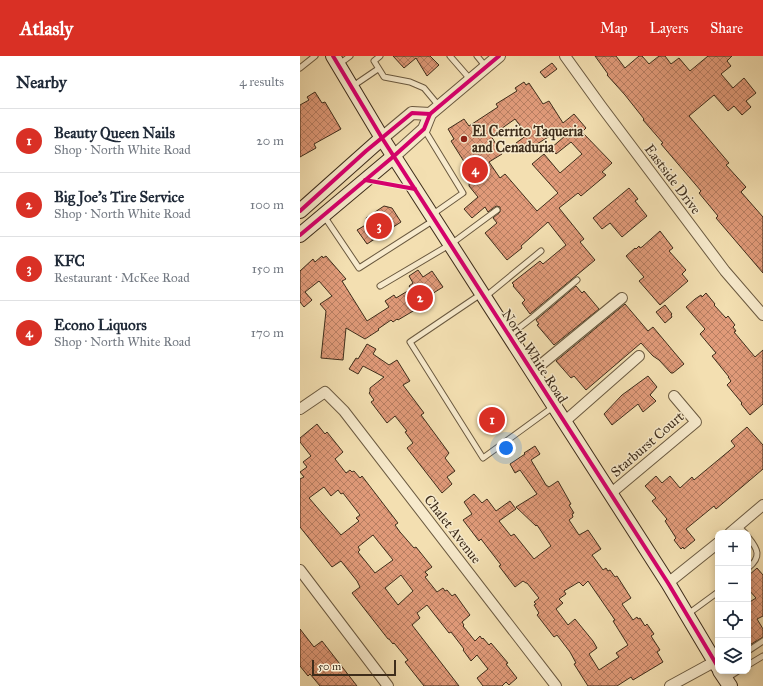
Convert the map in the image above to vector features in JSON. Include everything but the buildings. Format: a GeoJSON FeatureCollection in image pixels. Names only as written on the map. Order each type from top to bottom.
{"type":"FeatureCollection","features":[{"type":"Feature","properties":{"kind":"main road","name":"North White Road"},"geometry":{"type":"LineString","coordinates":[[335,60],[382,138],[668,583],[715,661]]}},
{"type":"Feature","properties":{"kind":"main road"},"geometry":{"type":"LineString","coordinates":[[300,211],[382,138]]}},
{"type":"Feature","properties":{"kind":"main road"},"geometry":{"type":"LineString","coordinates":[[300,235],[394,156]]}},
{"type":"Feature","properties":{"kind":"street"},"geometry":{"type":"LineString","coordinates":[[394,156],[424,129],[434,110],[499,56]]}},
{"type":"Feature","properties":{"kind":"street","name":"Eastside Drive"},"geometry":{"type":"LineString","coordinates":[[565,56],[725,272],[763,316]]}},
{"type":"Feature","properties":{"kind":"street"},"geometry":{"type":"LineString","coordinates":[[382,138],[412,114],[434,110]]}},
{"type":"Feature","properties":{"kind":"street"},"geometry":{"type":"LineString","coordinates":[[532,372],[622,298]]}},
{"type":"Feature","properties":{"kind":"street"},"geometry":{"type":"LineString","coordinates":[[564,422],[639,356]]}},
{"type":"Feature","properties":{"kind":"street","name":"Chalet Avenue"},"geometry":{"type":"LineString","coordinates":[[300,409],[325,392],[344,411],[556,686]]}},
{"type":"Feature","properties":{"kind":"street","name":"Starburst Court"},"geometry":{"type":"LineString","coordinates":[[610,494],[696,422],[674,396]]}},
{"type":"Feature","properties":{"kind":"street"},"geometry":{"type":"LineString","coordinates":[[742,529],[763,505]]}},
{"type":"Feature","properties":{"kind":"street"},"geometry":{"type":"LineString","coordinates":[[668,583],[715,545]]}},
{"type":"Feature","properties":{"kind":"street"},"geometry":{"type":"LineString","coordinates":[[300,570],[388,686]]}},
{"type":"Feature","properties":{"kind":"street"},"geometry":{"type":"LineString","coordinates":[[670,686],[718,674]]}},
{"type":"Feature","properties":{"kind":"lane"},"geometry":{"type":"LineString","coordinates":[[300,68],[315,56]]}},
{"type":"Feature","properties":{"kind":"lane"},"geometry":{"type":"LineString","coordinates":[[335,60],[350,56]]}},
{"type":"Feature","properties":{"kind":"lane"},"geometry":{"type":"LineString","coordinates":[[380,56],[374,61],[384,77],[410,82],[424,88],[434,110]]}},
{"type":"Feature","properties":{"kind":"lane"},"geometry":{"type":"LineString","coordinates":[[450,56],[470,79]]}},
{"type":"Feature","properties":{"kind":"lane"},"geometry":{"type":"LineString","coordinates":[[477,56],[486,66]]}},
{"type":"Feature","properties":{"kind":"lane"},"geometry":{"type":"LineString","coordinates":[[351,87],[378,69]]}},
{"type":"Feature","properties":{"kind":"lane"},"geometry":{"type":"LineString","coordinates":[[324,215],[359,268],[433,217],[463,193],[424,129]]}},
{"type":"Feature","properties":{"kind":"lane"},"geometry":{"type":"LineString","coordinates":[[380,286],[451,244],[497,210]]}},
{"type":"Feature","properties":{"kind":"lane"},"geometry":{"type":"LineString","coordinates":[[541,252],[483,295],[410,342],[483,458],[554,406]]}},
{"type":"Feature","properties":{"kind":"lane"},"geometry":{"type":"LineString","coordinates":[[509,335],[533,318],[577,280]]}},
{"type":"Feature","properties":{"kind":"lane"},"geometry":{"type":"LineString","coordinates":[[751,541],[757,548],[757,557],[751,566]]}},
{"type":"Feature","properties":{"kind":"lane"},"geometry":{"type":"LineString","coordinates":[[687,615],[715,594]]}},
{"type":"Feature","properties":{"kind":"lane"},"geometry":{"type":"LineString","coordinates":[[751,649],[763,641]]}},
{"type":"Feature","properties":{"kind":"lane"},"geometry":{"type":"LineString","coordinates":[[751,663],[763,656]]}},
{"type":"Feature","properties":{"kind":"cycle path"},"geometry":{"type":"LineString","coordinates":[[333,56],[382,138],[668,583],[715,662]]}},
{"type":"Feature","properties":{"kind":"cycle path"},"geometry":{"type":"LineString","coordinates":[[300,235],[394,156],[424,129],[430,114],[499,56]]}},
{"type":"Feature","properties":{"kind":"cycle path"},"geometry":{"type":"LineString","coordinates":[[300,211],[366,151],[412,113],[430,114]]}},
{"type":"Feature","properties":{"kind":"cycle path"},"geometry":{"type":"LineString","coordinates":[[365,180],[415,189]]}},
{"type":"Feature","properties":{"kind":"place","name":"El Cerrito Taqueria and Cenaduria"},"geometry":{"type":"Point","coordinates":[464,139]}},
{"type":"Feature","properties":{"kind":"place","name":"Econo Liquors"},"geometry":{"type":"Point","coordinates":[475,170]}},
{"type":"Feature","properties":{"kind":"place","name":"KFC"},"geometry":{"type":"Point","coordinates":[379,226]}},
{"type":"Feature","properties":{"kind":"place","name":"Big Joe's Tire Service"},"geometry":{"type":"Point","coordinates":[420,298]}},
{"type":"Feature","properties":{"kind":"place","name":"Beauty Queen Nails"},"geometry":{"type":"Point","coordinates":[492,420]}}]}
